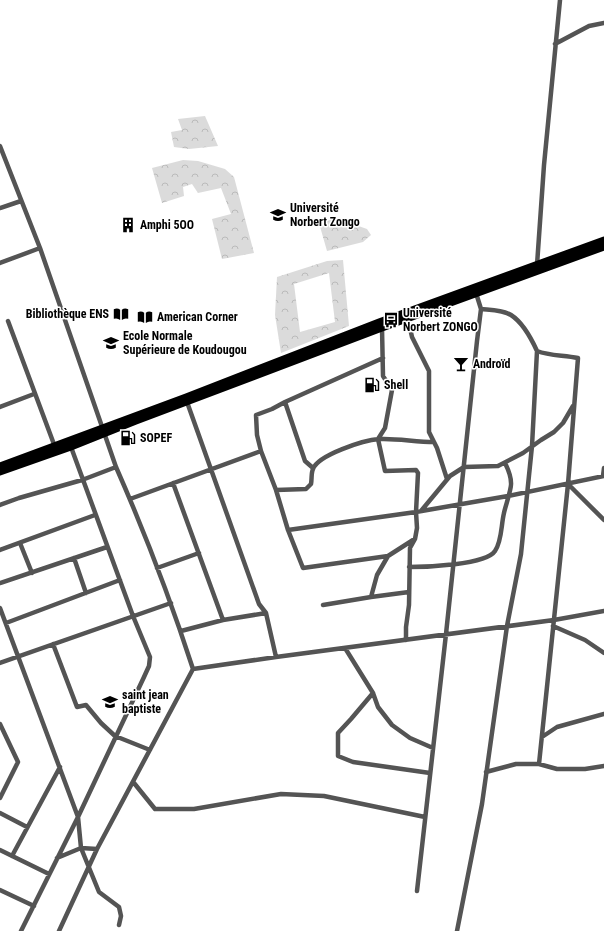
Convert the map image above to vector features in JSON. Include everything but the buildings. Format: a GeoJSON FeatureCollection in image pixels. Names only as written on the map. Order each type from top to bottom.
{"type":"FeatureCollection","features":[{"type":"Feature","properties":{"kind":"main road"},"geometry":{"type":"LineString","coordinates":[[0,466],[56,450],[71,448],[104,431],[187,402],[408,319],[476,293],[604,240]]}},
{"type":"Feature","properties":{"kind":"main road"},"geometry":{"type":"LineString","coordinates":[[0,472],[379,322],[538,267],[604,247]]}},
{"type":"Feature","properties":{"kind":"street"},"geometry":{"type":"LineString","coordinates":[[538,267],[545,157],[560,0]]}},
{"type":"Feature","properties":{"kind":"street"},"geometry":{"type":"LineString","coordinates":[[556,44],[589,26],[604,23]]}},
{"type":"Feature","properties":{"kind":"street"},"geometry":{"type":"LineString","coordinates":[[1,149],[40,248],[116,466],[171,603],[193,669],[98,848],[59,931]]}},
{"type":"Feature","properties":{"kind":"street"},"geometry":{"type":"LineString","coordinates":[[0,208],[21,201]]}},
{"type":"Feature","properties":{"kind":"street"},"geometry":{"type":"LineString","coordinates":[[0,263],[40,248]]}},
{"type":"Feature","properties":{"kind":"street"},"geometry":{"type":"LineString","coordinates":[[417,891],[481,309],[476,293]]}},
{"type":"Feature","properties":{"kind":"street"},"geometry":{"type":"LineString","coordinates":[[457,931],[482,804],[507,626],[521,554],[532,446],[537,351],[533,342],[511,315],[481,309]]}},
{"type":"Feature","properties":{"kind":"street"},"geometry":{"type":"LineString","coordinates":[[408,319],[412,337],[429,371],[429,432],[447,479]]}},
{"type":"Feature","properties":{"kind":"street"},"geometry":{"type":"LineString","coordinates":[[8,321],[56,450]]}},
{"type":"Feature","properties":{"kind":"street"},"geometry":{"type":"LineString","coordinates":[[382,328],[383,376],[392,390],[385,428],[378,439],[384,471],[416,470],[418,473],[417,528],[415,539],[410,548],[406,640]]}},
{"type":"Feature","properties":{"kind":"street"},"geometry":{"type":"LineString","coordinates":[[537,351],[548,355],[578,358],[568,484],[539,764]]}},
{"type":"Feature","properties":{"kind":"street"},"geometry":{"type":"LineString","coordinates":[[383,358],[256,416],[257,435],[288,530],[303,568],[388,556],[415,539]]}},
{"type":"Feature","properties":{"kind":"street"},"geometry":{"type":"LineString","coordinates":[[0,407],[34,394]]}},
{"type":"Feature","properties":{"kind":"street"},"geometry":{"type":"LineString","coordinates":[[187,402],[259,604],[266,613],[276,657]]}},
{"type":"Feature","properties":{"kind":"street"},"geometry":{"type":"LineString","coordinates":[[284,402],[305,461],[313,468]]}},
{"type":"Feature","properties":{"kind":"street"},"geometry":{"type":"LineString","coordinates":[[418,511],[450,476],[464,467],[498,466],[523,454],[532,446],[554,432],[563,422],[574,404]]}},
{"type":"Feature","properties":{"kind":"street"},"geometry":{"type":"LineString","coordinates":[[276,490],[306,488],[312,484],[313,468],[320,460],[331,453],[378,439],[434,442]]}},
{"type":"Feature","properties":{"kind":"street"},"geometry":{"type":"LineString","coordinates":[[21,931],[78,817],[144,677],[149,666],[150,657],[133,616],[71,448]]}},
{"type":"Feature","properties":{"kind":"street"},"geometry":{"type":"LineString","coordinates":[[130,499],[262,451]]}},
{"type":"Feature","properties":{"kind":"street"},"geometry":{"type":"LineString","coordinates":[[409,567],[430,567],[479,560],[494,553],[499,544],[502,519],[512,485],[505,463]]}},
{"type":"Feature","properties":{"kind":"street"},"geometry":{"type":"LineString","coordinates":[[0,505],[82,480],[116,466]]}},
{"type":"Feature","properties":{"kind":"street"},"geometry":{"type":"LineString","coordinates":[[288,530],[508,496],[603,476],[604,468]]}},
{"type":"Feature","properties":{"kind":"street"},"geometry":{"type":"LineString","coordinates":[[173,483],[223,620]]}},
{"type":"Feature","properties":{"kind":"street"},"geometry":{"type":"LineString","coordinates":[[568,484],[604,520]]}},
{"type":"Feature","properties":{"kind":"street"},"geometry":{"type":"LineString","coordinates":[[0,550],[95,514]]}},
{"type":"Feature","properties":{"kind":"street"},"geometry":{"type":"LineString","coordinates":[[20,543],[32,572]]}},
{"type":"Feature","properties":{"kind":"street"},"geometry":{"type":"LineString","coordinates":[[0,583],[107,547]]}},
{"type":"Feature","properties":{"kind":"street"},"geometry":{"type":"LineString","coordinates":[[157,568],[199,553]]}},
{"type":"Feature","properties":{"kind":"street"},"geometry":{"type":"LineString","coordinates":[[371,597],[377,574],[388,556]]}},
{"type":"Feature","properties":{"kind":"street"},"geometry":{"type":"LineString","coordinates":[[74,558],[86,593]]}},
{"type":"Feature","properties":{"kind":"street"},"geometry":{"type":"LineString","coordinates":[[6,623],[120,580]]}},
{"type":"Feature","properties":{"kind":"street"},"geometry":{"type":"LineString","coordinates":[[323,605],[409,592]]}},
{"type":"Feature","properties":{"kind":"street"},"geometry":{"type":"LineString","coordinates":[[0,663],[171,603]]}},
{"type":"Feature","properties":{"kind":"street"},"geometry":{"type":"LineString","coordinates":[[0,608],[78,817],[80,848],[99,892],[119,908],[121,916],[119,925]]}},
{"type":"Feature","properties":{"kind":"street"},"geometry":{"type":"LineString","coordinates":[[193,669],[554,620],[604,611]]}},
{"type":"Feature","properties":{"kind":"street"},"geometry":{"type":"LineString","coordinates":[[181,631],[223,620],[266,613]]}},
{"type":"Feature","properties":{"kind":"street"},"geometry":{"type":"LineString","coordinates":[[553,626],[585,640],[604,653]]}},
{"type":"Feature","properties":{"kind":"street"},"geometry":{"type":"LineString","coordinates":[[53,644],[77,707],[86,705],[101,723],[116,736],[150,750]]}},
{"type":"Feature","properties":{"kind":"street"},"geometry":{"type":"LineString","coordinates":[[345,648],[373,693],[378,708],[392,725],[410,738],[433,748]]}},
{"type":"Feature","properties":{"kind":"street"},"geometry":{"type":"LineString","coordinates":[[373,693],[351,720],[338,733],[338,756],[353,762],[430,773]]}},
{"type":"Feature","properties":{"kind":"street"},"geometry":{"type":"LineString","coordinates":[[542,737],[557,727],[604,714]]}},
{"type":"Feature","properties":{"kind":"street"},"geometry":{"type":"LineString","coordinates":[[0,724],[18,762],[0,798]]}},
{"type":"Feature","properties":{"kind":"street"},"geometry":{"type":"LineString","coordinates":[[486,772],[516,764],[539,764],[557,769],[585,769],[604,766]]}},
{"type":"Feature","properties":{"kind":"street"},"geometry":{"type":"LineString","coordinates":[[12,856],[60,767]]}},
{"type":"Feature","properties":{"kind":"street"},"geometry":{"type":"LineString","coordinates":[[134,782],[155,809],[194,809],[281,794],[324,796],[425,817]]}},
{"type":"Feature","properties":{"kind":"street"},"geometry":{"type":"LineString","coordinates":[[0,813],[27,827]]}},
{"type":"Feature","properties":{"kind":"street"},"geometry":{"type":"LineString","coordinates":[[57,858],[80,848],[98,848]]}},
{"type":"Feature","properties":{"kind":"street"},"geometry":{"type":"LineString","coordinates":[[0,850],[49,874]]}},
{"type":"Feature","properties":{"kind":"street"},"geometry":{"type":"LineString","coordinates":[[0,890],[34,906]]}},
{"type":"Feature","properties":{"kind":"green space"},"geometry":{"type":"Polygon","coordinates":[[[205,116],[218,146],[189,149],[174,147],[171,132],[182,130],[178,119],[205,116]]]}},
{"type":"Feature","properties":{"kind":"green space"},"geometry":{"type":"Polygon","coordinates":[[[183,160],[198,161],[225,169],[234,177],[254,253],[222,259],[212,219],[231,214],[221,188],[198,193],[192,184],[183,187],[184,196],[162,203],[152,168],[183,160]]]}},
{"type":"Feature","properties":{"kind":"green space"},"geometry":{"type":"Polygon","coordinates":[[[330,220],[342,226],[350,223],[367,229],[371,235],[363,242],[327,251],[319,223],[330,220]]]}},
{"type":"Feature","properties":{"kind":"green space"},"geometry":{"type":"Polygon","coordinates":[[[343,260],[349,326],[281,353],[275,315],[277,277],[327,261],[343,260]],[[329,273],[294,284],[300,332],[335,322],[329,273]]]}},
{"type":"Feature","properties":{"kind":"place","name":"Université Norbert Zongo"},"geometry":{"type":"Point","coordinates":[278,215]}},
{"type":"Feature","properties":{"kind":"place","name":"Amphi 5OO"},"geometry":{"type":"Point","coordinates":[128,225]}},
{"type":"Feature","properties":{"kind":"place","name":"Bibliothèque ENS"},"geometry":{"type":"Point","coordinates":[121,314]}},
{"type":"Feature","properties":{"kind":"place","name":"American Corner"},"geometry":{"type":"Point","coordinates":[145,317]}},
{"type":"Feature","properties":{"kind":"place","name":"Université Norbert ZONGO"},"geometry":{"type":"Point","coordinates":[391,320]}},
{"type":"Feature","properties":{"kind":"place","name":"Ecole Normale Supérieure de Koudougou"},"geometry":{"type":"Point","coordinates":[111,343]}},
{"type":"Feature","properties":{"kind":"place","name":"Androïd"},"geometry":{"type":"Point","coordinates":[461,364]}},
{"type":"Feature","properties":{"kind":"place","name":"Shell"},"geometry":{"type":"Point","coordinates":[372,385]}},
{"type":"Feature","properties":{"kind":"place","name":"SOPEF"},"geometry":{"type":"Point","coordinates":[128,438]}},
{"type":"Feature","properties":{"kind":"place","name":"saint jean baptiste"},"geometry":{"type":"Point","coordinates":[110,702]}}]}
